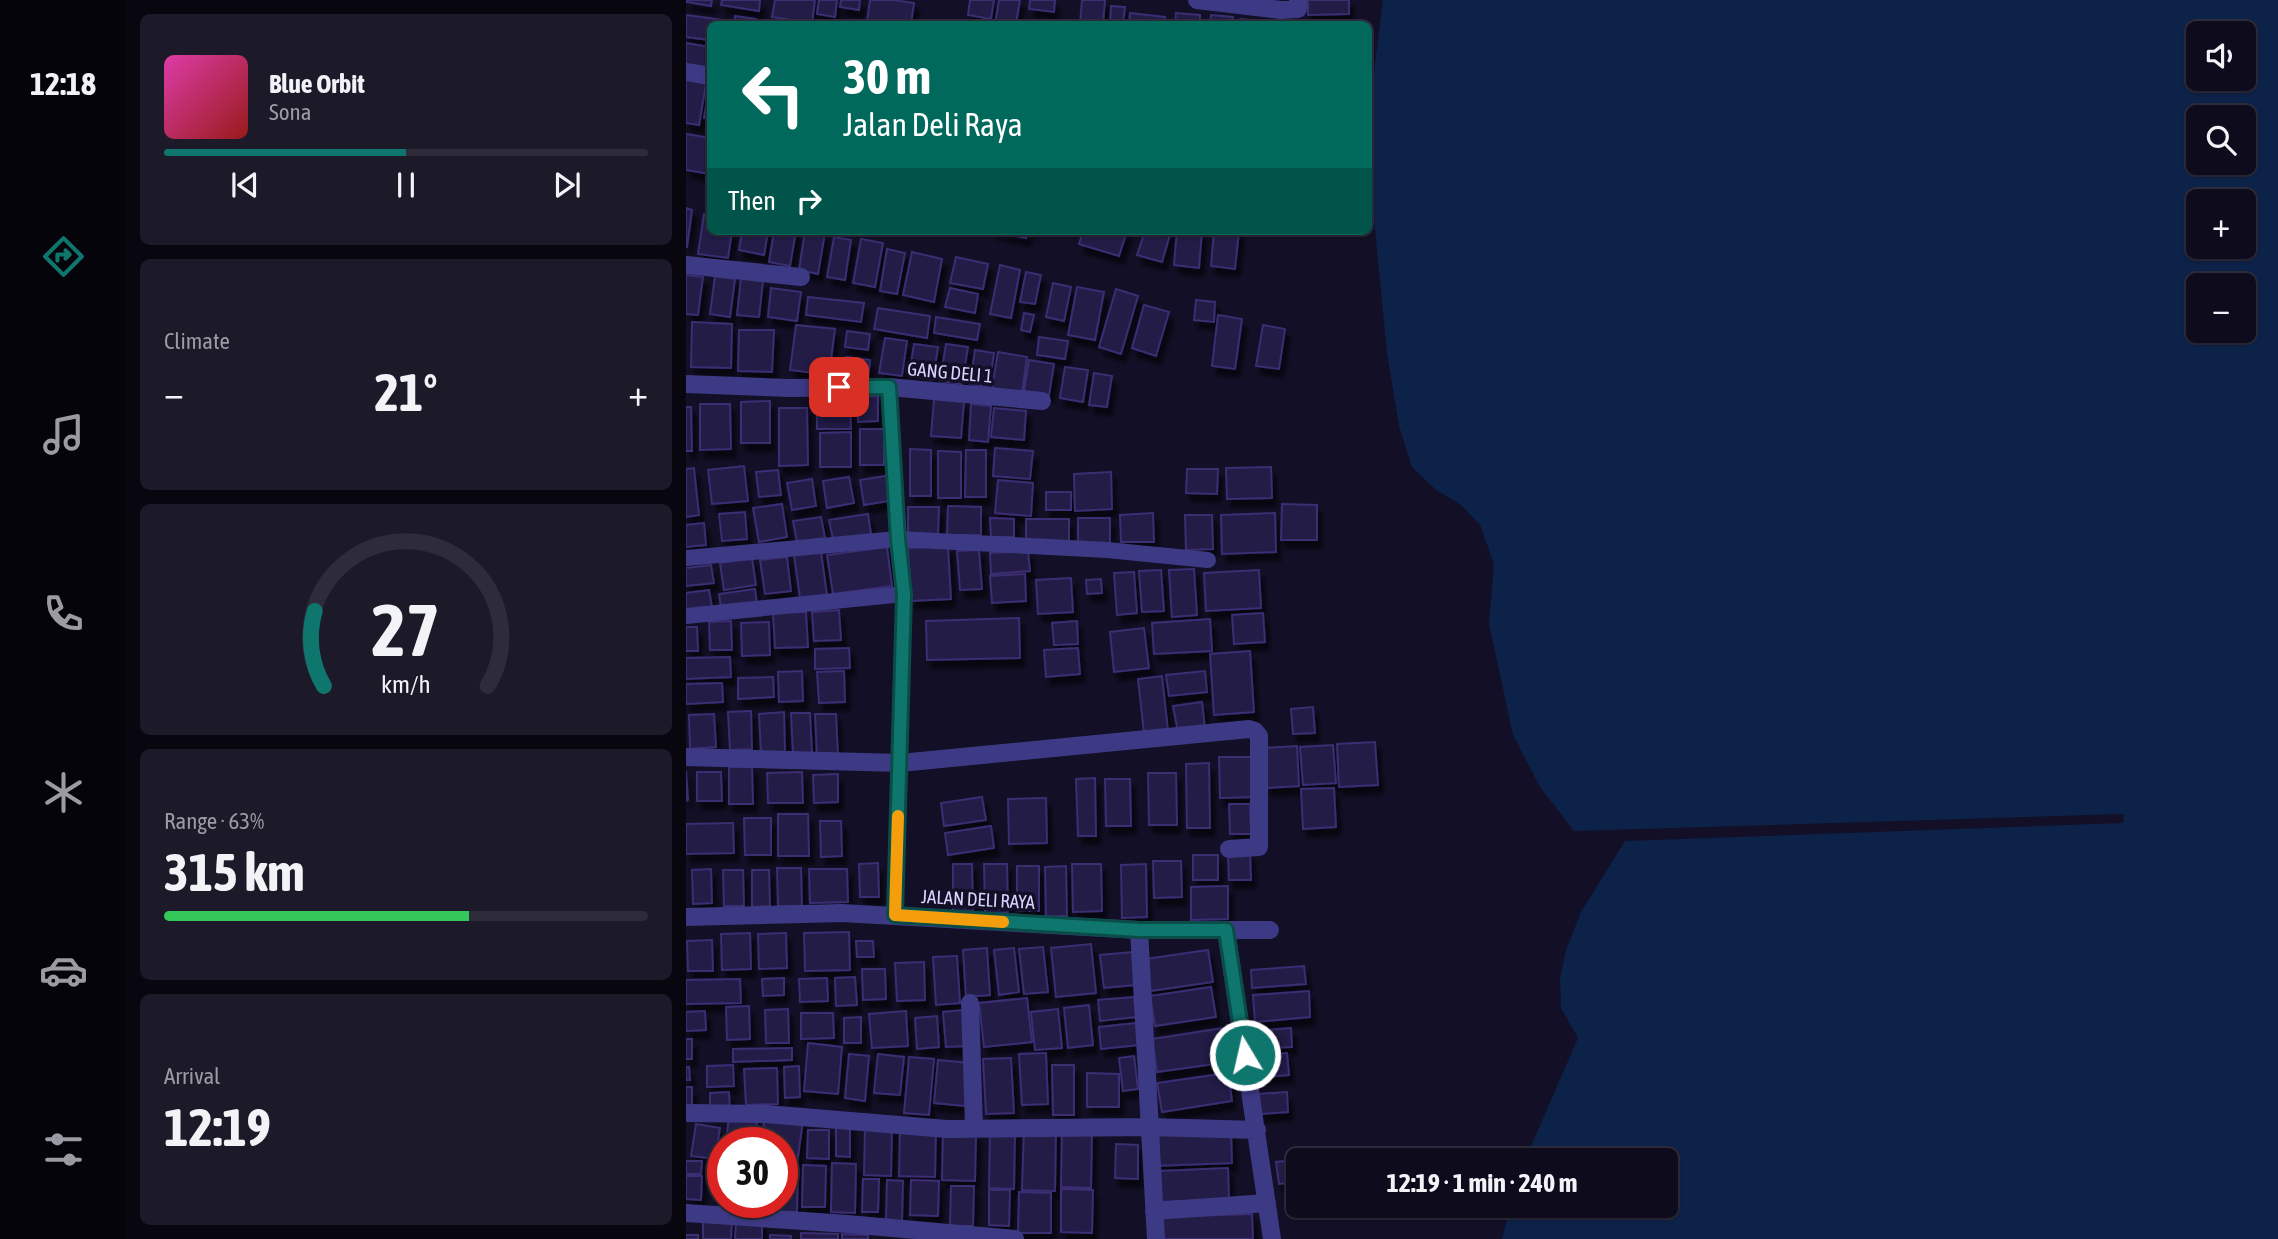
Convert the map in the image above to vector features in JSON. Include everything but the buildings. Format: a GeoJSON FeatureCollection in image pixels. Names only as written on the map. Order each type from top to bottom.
{"type":"FeatureCollection","features":[{"type":"Feature","properties":{"kind":"street"},"geometry":{"type":"LineString","coordinates":[[1197,0],[1281,10],[1298,9],[1298,0]]}},
{"type":"Feature","properties":{"kind":"street"},"geometry":{"type":"LineString","coordinates":[[686,72],[707,76]]}},
{"type":"Feature","properties":{"kind":"street"},"geometry":{"type":"LineString","coordinates":[[686,265],[801,277]]}},
{"type":"Feature","properties":{"kind":"street","name":"GANG DELI 1"},"geometry":{"type":"LineString","coordinates":[[686,384],[789,388],[889,387],[1042,401]]}},
{"type":"Feature","properties":{"kind":"street"},"geometry":{"type":"LineString","coordinates":[[686,757],[900,763],[1249,729],[1259,736],[1259,847],[1229,849]]}},
{"type":"Feature","properties":{"kind":"street","name":"JALAN DELI RAYA"},"geometry":{"type":"LineString","coordinates":[[686,917],[842,913],[1139,930],[1269,930]]}},
{"type":"Feature","properties":{"kind":"street"},"geometry":{"type":"LineString","coordinates":[[1139,930],[1156,1239]]}},
{"type":"Feature","properties":{"kind":"street"},"geometry":{"type":"LineString","coordinates":[[1226,930],[1272,1239]]}},
{"type":"Feature","properties":{"kind":"street"},"geometry":{"type":"LineString","coordinates":[[970,1003],[974,1127]]}},
{"type":"Feature","properties":{"kind":"street"},"geometry":{"type":"LineString","coordinates":[[686,1113],[766,1114],[947,1129],[1150,1127],[1257,1130]]}},
{"type":"Feature","properties":{"kind":"street"},"geometry":{"type":"LineString","coordinates":[[1154,1211],[1268,1203]]}},
{"type":"Feature","properties":{"kind":"street"},"geometry":{"type":"LineString","coordinates":[[686,1213],[1016,1239]]}},
{"type":"Feature","properties":{"kind":"lane"},"geometry":{"type":"LineString","coordinates":[[889,387],[904,594],[895,915]]}},
{"type":"Feature","properties":{"kind":"lane"},"geometry":{"type":"LineString","coordinates":[[686,558],[898,539],[1107,550],[1208,560]]}},
{"type":"Feature","properties":{"kind":"lane"},"geometry":{"type":"LineString","coordinates":[[686,616],[904,594]]}},
{"type":"Feature","properties":{"kind":"water"},"geometry":{"type":"Polygon","coordinates":[[[1383,0],[2278,0],[2278,1239],[1502,1239],[1507,1218],[1678,1218],[1678,1148],[1530,1148],[1578,1038],[1561,1008],[1560,978],[1566,950],[1581,912],[1625,841],[2123,823],[2124,814],[1574,831],[1540,787],[1513,735],[1489,624],[1494,564],[1480,525],[1460,504],[1436,490],[1412,467],[1399,426],[1387,353],[1373,208],[1373,79],[1383,0]]]}},
{"type":"Feature","properties":{"kind":"slow traffic"},"geometry":{"type":"LineString","coordinates":[[898,816],[895,915],[1003,922]]}},
{"type":"Feature","properties":{"kind":"route"},"geometry":{"type":"LineString","coordinates":[[839,387],[889,387],[904,594],[895,915],[1139,930],[1226,930],[1245,1055]]}}]}
